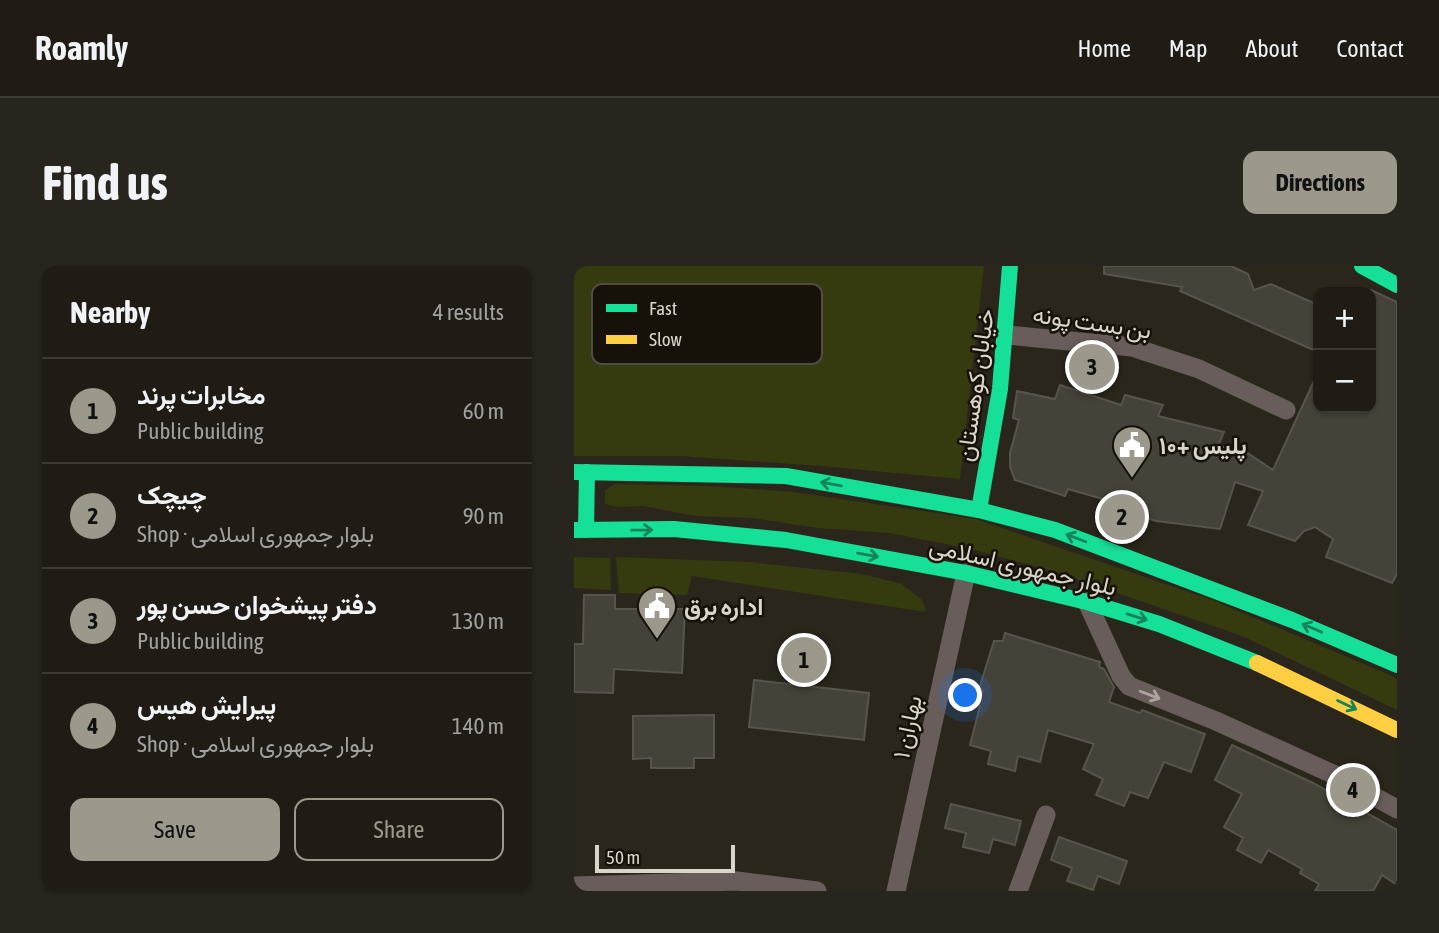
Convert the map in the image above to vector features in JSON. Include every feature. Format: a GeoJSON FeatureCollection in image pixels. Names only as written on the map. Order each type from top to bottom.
{"type":"FeatureCollection","features":[{"type":"Feature","properties":{"kind":"main road","name":"خیابان کوهستان"},"geometry":{"type":"LineString","coordinates":[[979,510],[993,445],[1007,335],[1010,266]]}},
{"type":"Feature","properties":{"kind":"main road"},"geometry":{"type":"LineString","coordinates":[[1362,266],[1397,285]]}},
{"type":"Feature","properties":{"kind":"main road"},"geometry":{"type":"LineString","coordinates":[[580,530],[581,472]]}},
{"type":"Feature","properties":{"kind":"main road","name":"بلوار جمهوری اسلامی"},"geometry":{"type":"LineString","coordinates":[[581,472],[786,476],[979,510],[1055,530],[1292,620],[1397,664]]}},
{"type":"Feature","properties":{"kind":"main road","name":"بلوار جمهوری اسلامی"},"geometry":{"type":"LineString","coordinates":[[580,530],[674,529],[786,540],[966,573],[1087,602],[1158,624],[1269,668],[1397,730]]}},
{"type":"Feature","properties":{"kind":"street","name":"بن بست پونه"},"geometry":{"type":"LineString","coordinates":[[1007,335],[1132,347],[1199,369],[1286,410]]}},
{"type":"Feature","properties":{"kind":"street","name":"بهاران ۱"},"geometry":{"type":"LineString","coordinates":[[896,891],[966,573]]}},
{"type":"Feature","properties":{"kind":"street"},"geometry":{"type":"LineString","coordinates":[[1087,602],[1121,676],[1129,686],[1335,775],[1397,809]]}},
{"type":"Feature","properties":{"kind":"street"},"geometry":{"type":"LineString","coordinates":[[1018,891],[1046,815]]}},
{"type":"Feature","properties":{"kind":"street"},"geometry":{"type":"LineString","coordinates":[[574,886],[737,881],[817,891]]}},
{"type":"Feature","properties":{"kind":"green space"},"geometry":{"type":"Polygon","coordinates":[[[574,266],[984,266],[960,479],[681,456],[574,456],[574,266]]]}},
{"type":"Feature","properties":{"kind":"green space"},"geometry":{"type":"Polygon","coordinates":[[[614,484],[710,486],[794,492],[976,519],[1215,601],[1387,674],[1397,679],[1397,710],[1242,636],[1056,572],[971,549],[889,533],[817,528],[752,518],[695,516],[643,506],[617,507],[605,504],[605,491],[614,484]]]}},
{"type":"Feature","properties":{"kind":"green space"},"geometry":{"type":"Polygon","coordinates":[[[574,557],[610,558],[611,590],[574,588],[574,557]]]}},
{"type":"Feature","properties":{"kind":"green space"},"geometry":{"type":"Polygon","coordinates":[[[616,557],[749,562],[862,574],[902,584],[922,600],[926,612],[692,576],[687,595],[619,593],[616,557]]]}},
{"type":"Feature","properties":{"kind":"building"},"geometry":{"type":"Polygon","coordinates":[[[1104,266],[1231,266],[1248,274],[1254,290],[1271,284],[1313,303],[1313,350],[1180,291],[1182,287],[1104,274],[1104,266]]]}},
{"type":"Feature","properties":{"kind":"building"},"geometry":{"type":"Polygon","coordinates":[[[1376,292],[1397,302],[1397,574],[1392,583],[1326,557],[1333,539],[1315,527],[1304,531],[1295,541],[1248,525],[1263,491],[1235,482],[1220,529],[1156,521],[1133,514],[1134,508],[1068,489],[1065,496],[1015,480],[1010,467],[1010,453],[1019,420],[1013,418],[1017,391],[1055,399],[1060,385],[1121,405],[1125,395],[1163,405],[1158,416],[1224,432],[1218,446],[1246,452],[1273,470],[1313,383],[1313,413],[1376,413],[1376,292]]]}},
{"type":"Feature","properties":{"kind":"building"},"geometry":{"type":"Polygon","coordinates":[[[584,595],[615,595],[615,609],[685,609],[682,673],[614,669],[613,693],[574,692],[574,644],[583,644],[584,595]]]}},
{"type":"Feature","properties":{"kind":"building"},"geometry":{"type":"Polygon","coordinates":[[[1005,633],[1100,662],[1099,667],[1104,669],[1114,687],[1109,702],[1140,713],[1142,710],[1205,734],[1191,772],[1164,762],[1148,798],[1130,792],[1124,806],[1096,795],[1103,779],[1083,769],[1094,744],[1048,730],[1040,762],[1018,756],[1015,771],[988,764],[991,751],[970,745],[983,690],[979,689],[994,641],[1003,641],[1005,633]]]}},
{"type":"Feature","properties":{"kind":"building"},"geometry":{"type":"Polygon","coordinates":[[[754,680],[869,693],[864,740],[749,727],[754,680]]]}},
{"type":"Feature","properties":{"kind":"building"},"geometry":{"type":"Polygon","coordinates":[[[714,715],[714,758],[694,758],[694,768],[651,768],[651,758],[633,759],[633,716],[714,715]]]}},
{"type":"Feature","properties":{"kind":"building"},"geometry":{"type":"Polygon","coordinates":[[[1232,745],[1313,783],[1397,830],[1397,885],[1382,875],[1373,891],[1315,891],[1319,884],[1300,873],[1302,869],[1268,850],[1261,863],[1237,850],[1243,838],[1224,827],[1242,794],[1215,780],[1232,745]]]}},
{"type":"Feature","properties":{"kind":"building"},"geometry":{"type":"Polygon","coordinates":[[[951,804],[1021,821],[1015,845],[993,839],[989,853],[963,847],[966,833],[945,828],[951,804]]]}},
{"type":"Feature","properties":{"kind":"building"},"geometry":{"type":"Polygon","coordinates":[[[1059,837],[1127,861],[1119,884],[1098,876],[1093,890],[1067,881],[1072,868],[1051,860],[1059,837]]]}},
{"type":"Feature","properties":{"kind":"traffic: fast"},"geometry":{"type":"LineString","coordinates":[[979,510],[1000,389],[1010,266]]}},
{"type":"Feature","properties":{"kind":"traffic: fast"},"geometry":{"type":"LineString","coordinates":[[1362,266],[1397,285]]}},
{"type":"Feature","properties":{"kind":"traffic: fast"},"geometry":{"type":"LineString","coordinates":[[574,472],[786,476],[979,510],[1055,530],[1292,620],[1397,665]]}},
{"type":"Feature","properties":{"kind":"traffic: fast"},"geometry":{"type":"LineString","coordinates":[[586,530],[587,472]]}},
{"type":"Feature","properties":{"kind":"traffic: fast"},"geometry":{"type":"LineString","coordinates":[[574,530],[674,529],[786,540],[966,573],[1087,602],[1159,624],[1257,663]]}},
{"type":"Feature","properties":{"kind":"traffic: slow"},"geometry":{"type":"LineString","coordinates":[[1257,663],[1397,730]]}},
{"type":"Feature","properties":{"kind":"place","name":"دفتر پیشخوان حسن پور"},"geometry":{"type":"Point","coordinates":[1092,367]}},
{"type":"Feature","properties":{"kind":"place","name":"پلیس +۱۰"},"geometry":{"type":"Point","coordinates":[1132,479]}},
{"type":"Feature","properties":{"kind":"place","name":"چیچک"},"geometry":{"type":"Point","coordinates":[1122,517]}},
{"type":"Feature","properties":{"kind":"place","name":"اداره برق"},"geometry":{"type":"Point","coordinates":[657,640]}},
{"type":"Feature","properties":{"kind":"place","name":"مخابرات پرند"},"geometry":{"type":"Point","coordinates":[804,660]}},
{"type":"Feature","properties":{"kind":"place","name":"پیرایش هیس"},"geometry":{"type":"Point","coordinates":[1353,790]}}]}
